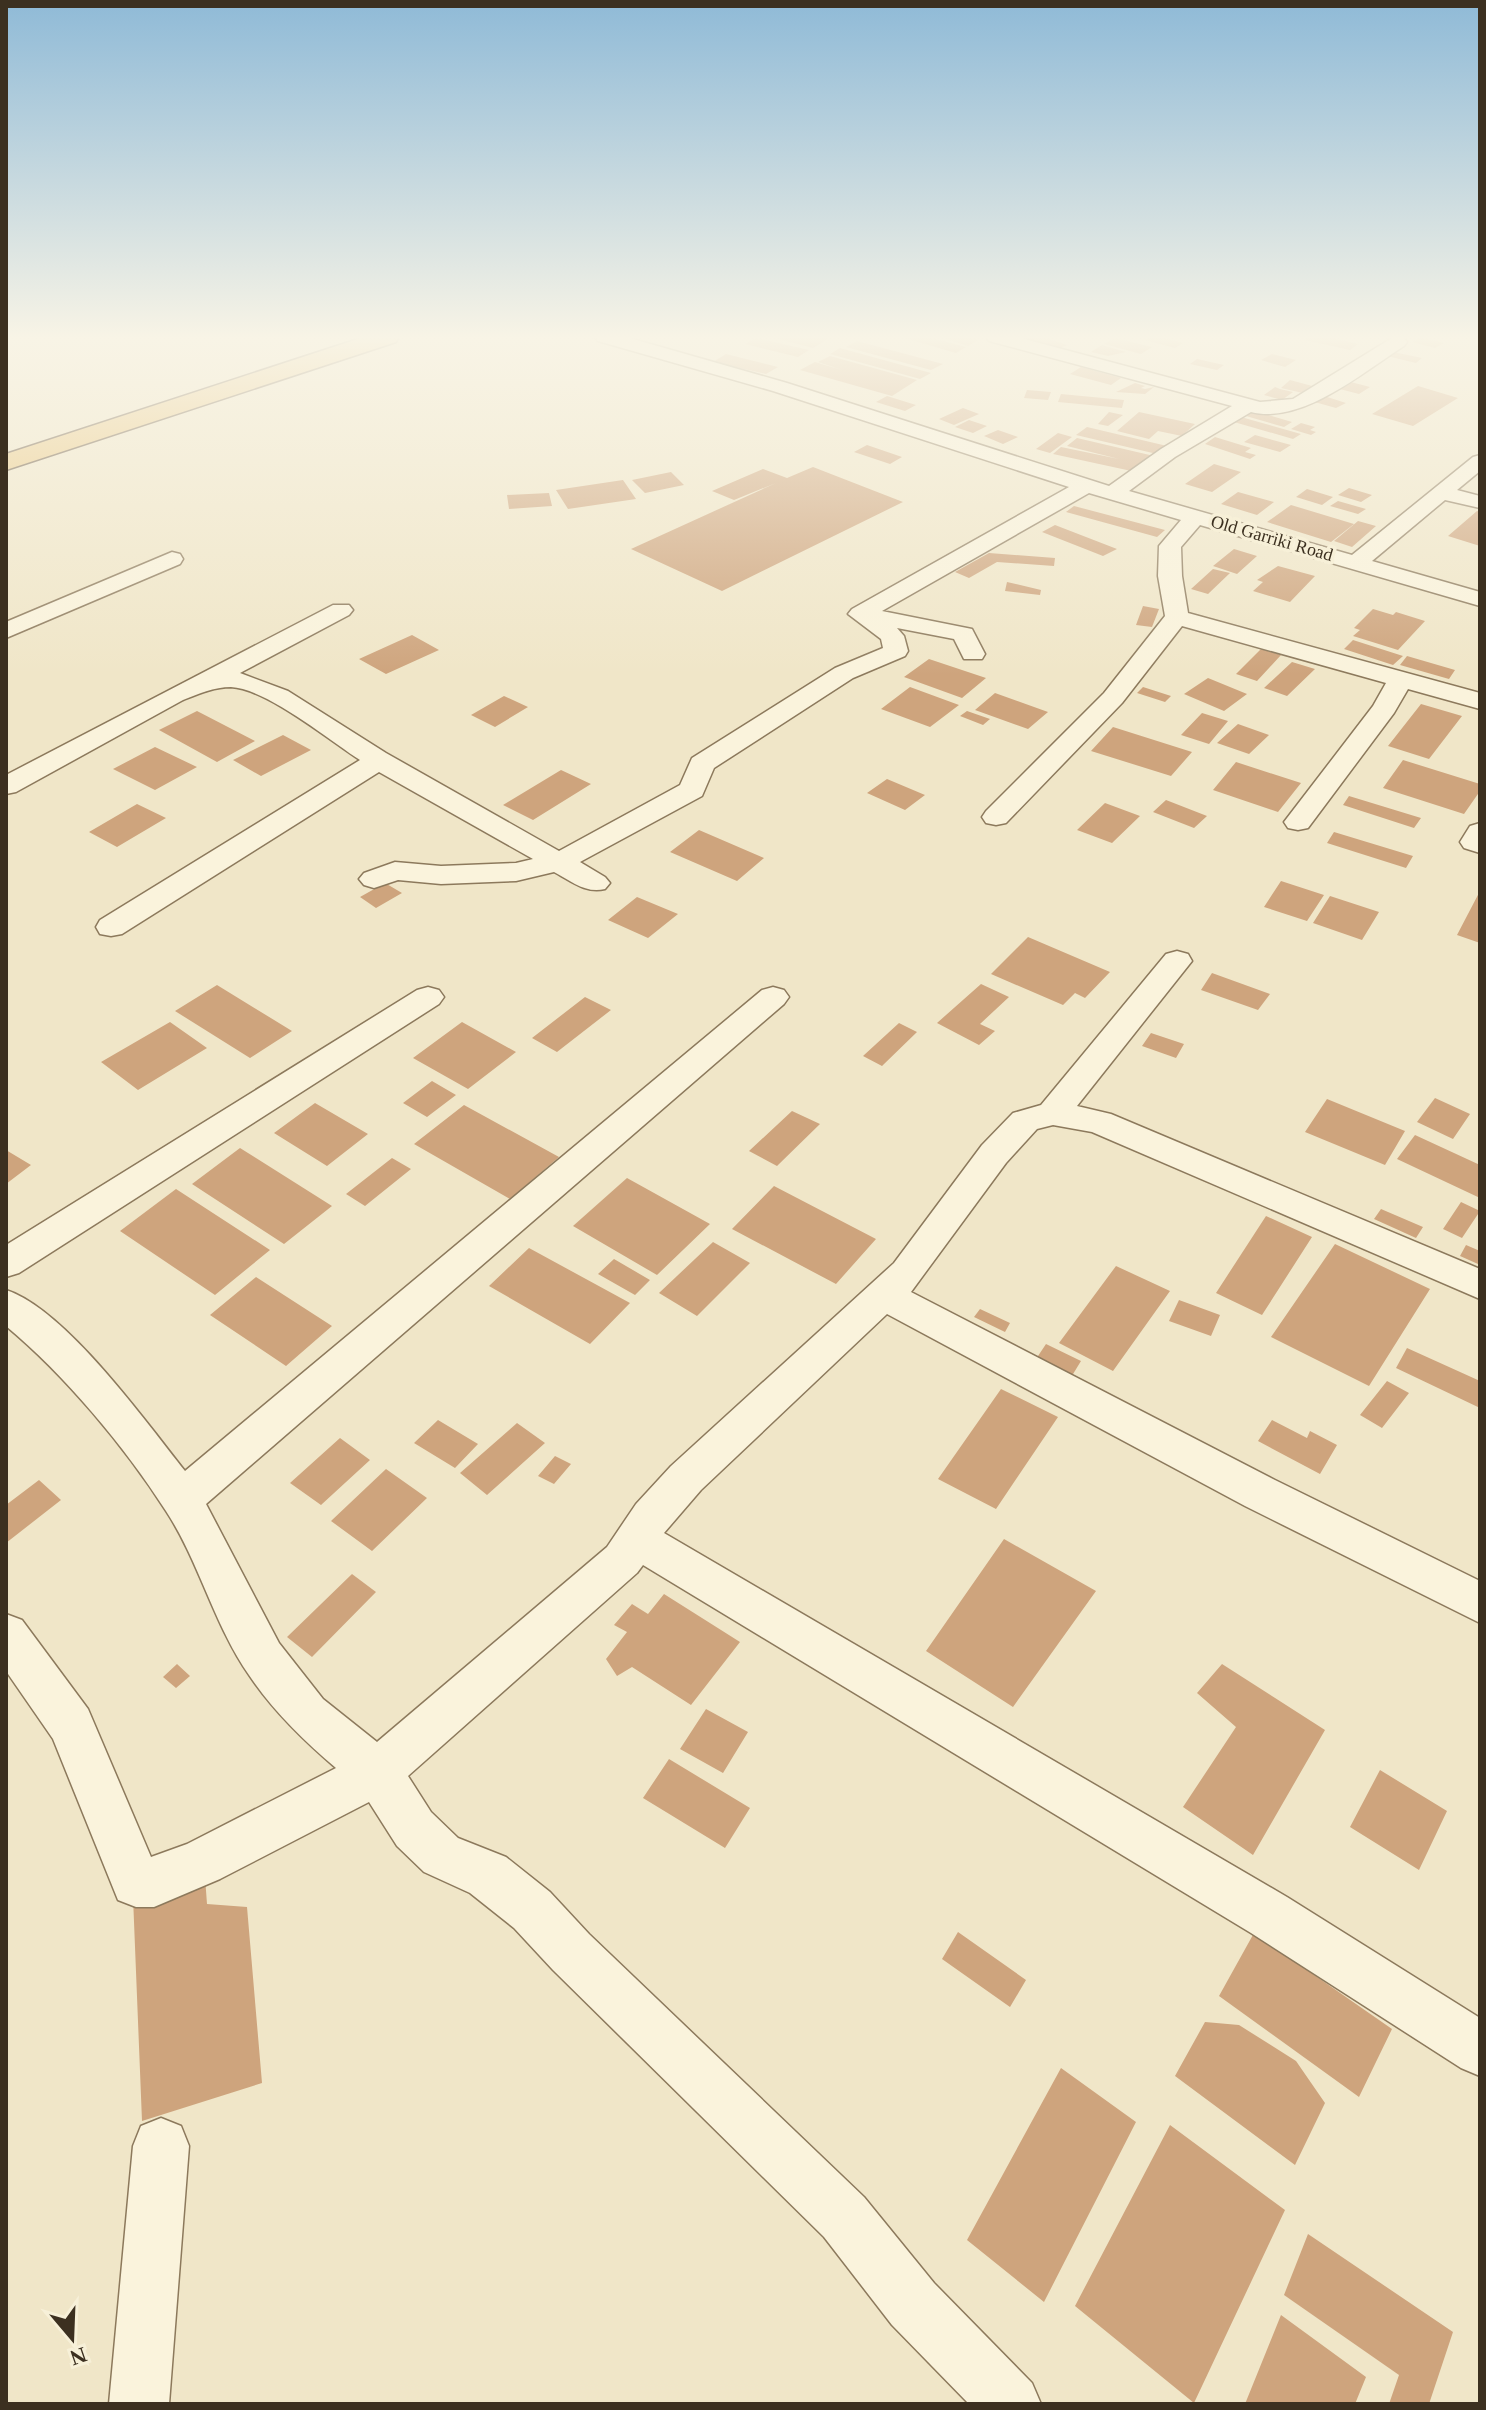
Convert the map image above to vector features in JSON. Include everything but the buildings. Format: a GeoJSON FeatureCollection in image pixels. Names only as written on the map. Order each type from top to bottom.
{"type":"FeatureCollection","features":[{"type":"Feature","properties":{"kind":"highway"},"geometry":{"type":"LineString","coordinates":[[6,462],[44,449]]}},
{"type":"Feature","properties":{"kind":"street","name":"Old Garriki Road"},"geometry":{"type":"LineString","coordinates":[[974,449],[1087,486],[1480,599]]}},
{"type":"Feature","properties":{"kind":"street"},"geometry":{"type":"LineString","coordinates":[[1113,493],[1174,449]]}},
{"type":"Feature","properties":{"kind":"street"},"geometry":{"type":"LineString","coordinates":[[1356,563],[1480,461]]}},
{"type":"Feature","properties":{"kind":"street"},"geometry":{"type":"LineString","coordinates":[[860,614],[1087,486]]}},
{"type":"Feature","properties":{"kind":"street"},"geometry":{"type":"LineString","coordinates":[[1441,493],[1480,502]]}},
{"type":"Feature","properties":{"kind":"street"},"geometry":{"type":"LineString","coordinates":[[1177,617],[1171,591],[1170,546],[1196,516]]}},
{"type":"Feature","properties":{"kind":"street"},"geometry":{"type":"LineString","coordinates":[[6,631],[172,559]]}},
{"type":"Feature","properties":{"kind":"street"},"geometry":{"type":"LineString","coordinates":[[6,786],[174,695],[341,610]]}},
{"type":"Feature","properties":{"kind":"street"},"geometry":{"type":"LineString","coordinates":[[860,614],[963,634],[973,654]]}},
{"type":"Feature","properties":{"kind":"street"},"geometry":{"type":"LineString","coordinates":[[374,879],[395,871],[441,875],[516,872],[559,862],[650,815],[692,790],[702,764],[844,673],[896,651],[892,636],[860,614]]}},
{"type":"Feature","properties":{"kind":"street"},"geometry":{"type":"LineString","coordinates":[[1177,617],[1480,701]]}},
{"type":"Feature","properties":{"kind":"street"},"geometry":{"type":"LineString","coordinates":[[996,817],[1113,698],[1177,617]]}},
{"type":"Feature","properties":{"kind":"street"},"geometry":{"type":"LineString","coordinates":[[202,683],[227,680],[245,682],[280,699],[379,760],[595,883]]}},
{"type":"Feature","properties":{"kind":"street"},"geometry":{"type":"LineString","coordinates":[[1298,822],[1385,708],[1400,680]]}},
{"type":"Feature","properties":{"kind":"street"},"geometry":{"type":"LineString","coordinates":[[111,927],[379,760]]}},
{"type":"Feature","properties":{"kind":"street"},"geometry":{"type":"LineString","coordinates":[[1480,832],[1474,842],[1480,844]]}},
{"type":"Feature","properties":{"kind":"street"},"geometry":{"type":"LineString","coordinates":[[1053,1113],[1177,961]]}},
{"type":"Feature","properties":{"kind":"street"},"geometry":{"type":"LineString","coordinates":[[6,1263],[428,997]]}},
{"type":"Feature","properties":{"kind":"street"},"geometry":{"type":"LineString","coordinates":[[182,1499],[773,997]]}},
{"type":"Feature","properties":{"kind":"street"},"geometry":{"type":"LineString","coordinates":[[6,1634],[71,1725],[136,1882],[154,1882],[203,1862],[377,1772],[577,1600],[622,1560],[686,1478],[907,1273],[994,1154],[1025,1121],[1053,1113],[1099,1122],[1480,1285]]}},
{"type":"Feature","properties":{"kind":"street"},"geometry":{"type":"LineString","coordinates":[[882,1294],[1260,1493],[1480,1603]]}},
{"type":"Feature","properties":{"kind":"street"},"geometry":{"type":"LineString","coordinates":[[6,1305],[53,1343],[101,1395],[182,1499],[263,1658],[307,1714],[377,1772],[414,1829],[441,1855],[488,1875],[532,1910],[582,1963],[844,2217],[913,2304],[1011,2404]]}},
{"type":"Feature","properties":{"kind":"street"},"geometry":{"type":"LineString","coordinates":[[637,1539],[1256,1907],[1480,2049]]}},
{"type":"Feature","properties":{"kind":"street"},"geometry":{"type":"LineString","coordinates":[[139,2404],[161,2146]]}}]}
